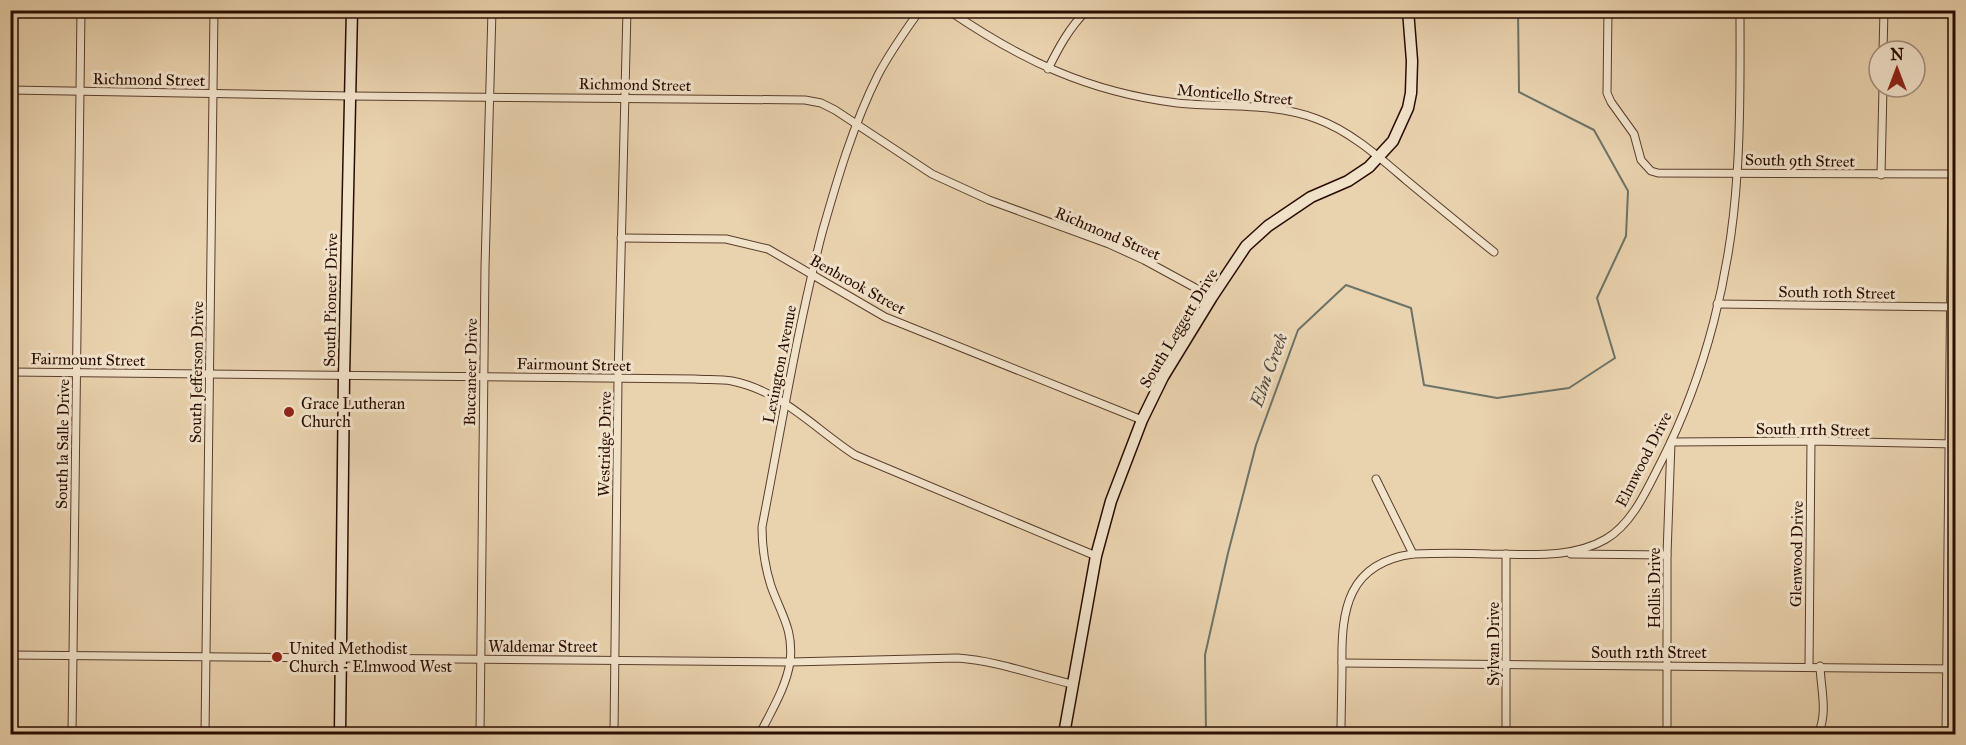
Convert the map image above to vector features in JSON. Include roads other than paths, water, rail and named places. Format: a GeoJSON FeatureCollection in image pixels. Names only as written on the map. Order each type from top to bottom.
{"type":"FeatureCollection","features":[{"type":"Feature","properties":{"kind":"street","name":"South la Salle Drive"},"geometry":{"type":"LineString","coordinates":[[72,735],[81,10]]}},
{"type":"Feature","properties":{"kind":"street","name":"South Jefferson Drive"},"geometry":{"type":"LineString","coordinates":[[205,735],[214,10]]}},
{"type":"Feature","properties":{"kind":"street","name":"South Pioneer Drive"},"geometry":{"type":"LineString","coordinates":[[340,735],[344,376],[352,10]]}},
{"type":"Feature","properties":{"kind":"street","name":"Buccaneer Drive"},"geometry":{"type":"LineString","coordinates":[[480,735],[484,377],[492,10]]}},
{"type":"Feature","properties":{"kind":"street","name":"Westridge Drive"},"geometry":{"type":"LineString","coordinates":[[614,735],[618,378],[627,10]]}},
{"type":"Feature","properties":{"kind":"street","name":"Lexington Avenue"},"geometry":{"type":"LineString","coordinates":[[760,735],[781,691],[790,662],[791,646],[788,628],[785,615],[772,587],[764,556],[762,527],[812,274],[836,183],[878,75],[920,10]]}},
{"type":"Feature","properties":{"kind":"street","name":"Monticello Street"},"geometry":{"type":"LineString","coordinates":[[948,10],[1004,47],[1048,69],[1103,88],[1177,103],[1289,110],[1318,119],[1340,129],[1378,157],[1494,252]]}},
{"type":"Feature","properties":{"kind":"street"},"geometry":{"type":"LineString","coordinates":[[1048,69],[1061,42],[1074,23],[1087,10]]}},
{"type":"Feature","properties":{"kind":"street","name":"South Leggett Drive"},"geometry":{"type":"LineString","coordinates":[[1064,735],[1096,556],[1111,501],[1142,420],[1163,377],[1246,246],[1268,226],[1311,197],[1348,181],[1369,168],[1393,141],[1408,108],[1412,61],[1408,10]]}},
{"type":"Feature","properties":{"kind":"street","name":"South 9th Street"},"geometry":{"type":"LineString","coordinates":[[1608,10],[1607,93],[1634,134],[1641,160],[1647,167],[1658,173],[1954,174]]}},
{"type":"Feature","properties":{"kind":"street","name":"Elmwood Drive"},"geometry":{"type":"LineString","coordinates":[[1341,735],[1343,620],[1346,606],[1358,583],[1376,566],[1397,556],[1413,554],[1557,554],[1587,548],[1606,539],[1619,528],[1643,495],[1671,442],[1696,379],[1727,259],[1738,173],[1740,10]]}},
{"type":"Feature","properties":{"kind":"street"},"geometry":{"type":"LineString","coordinates":[[1883,39],[1884,10]]}},
{"type":"Feature","properties":{"kind":"street","name":"Richmond Street"},"geometry":{"type":"LineString","coordinates":[[10,90],[805,100],[821,103],[835,110],[932,174],[989,200],[1109,244],[1212,297]]}},
{"type":"Feature","properties":{"kind":"street"},"geometry":{"type":"LineString","coordinates":[[1881,174],[1883,99]]}},
{"type":"Feature","properties":{"kind":"street"},"geometry":{"type":"LineString","coordinates":[[1946,735],[1954,307],[1954,174]]}},
{"type":"Feature","properties":{"kind":"street","name":"Benbrook Street"},"geometry":{"type":"LineString","coordinates":[[621,238],[726,239],[768,249],[885,317],[1142,420]]}},
{"type":"Feature","properties":{"kind":"street","name":"South 10th Street"},"geometry":{"type":"LineString","coordinates":[[1717,304],[1954,307]]}},
{"type":"Feature","properties":{"kind":"street","name":"Fairmount Street"},"geometry":{"type":"LineString","coordinates":[[10,372],[732,381],[761,390],[785,402],[855,455],[1096,556]]}},
{"type":"Feature","properties":{"kind":"street","name":"South 11th Street"},"geometry":{"type":"LineString","coordinates":[[1671,442],[1811,441],[1952,444]]}},
{"type":"Feature","properties":{"kind":"street","name":"Glenwood Drive"},"geometry":{"type":"LineString","coordinates":[[1809,666],[1811,441]]}},
{"type":"Feature","properties":{"kind":"street","name":"Hollis Drive"},"geometry":{"type":"LineString","coordinates":[[1667,735],[1667,555],[1671,442]]}},
{"type":"Feature","properties":{"kind":"street"},"geometry":{"type":"LineString","coordinates":[[1376,478],[1413,554]]}},
{"type":"Feature","properties":{"kind":"street","name":"Sylvan Drive"},"geometry":{"type":"LineString","coordinates":[[1506,554],[1506,735]]}},
{"type":"Feature","properties":{"kind":"street"},"geometry":{"type":"LineString","coordinates":[[1557,554],[1667,555]]}},
{"type":"Feature","properties":{"kind":"street","name":"Waldemar Street"},"geometry":{"type":"LineString","coordinates":[[10,655],[790,662],[958,658],[978,660],[1072,684]]}},
{"type":"Feature","properties":{"kind":"street","name":"South 12th Street"},"geometry":{"type":"LineString","coordinates":[[1341,663],[1956,669]]}},
{"type":"Feature","properties":{"kind":"street"},"geometry":{"type":"LineString","coordinates":[[1818,735],[1824,714],[1820,666]]}},
{"type":"Feature","properties":{"kind":"waterway","name":"Elm Creek"},"geometry":{"type":"LineString","coordinates":[[1206,734],[1205,655],[1256,445],[1298,330],[1346,285],[1411,308],[1424,385],[1497,398],[1569,388],[1615,358],[1597,298],[1626,236],[1628,191],[1594,130],[1519,92],[1518,10]]}},
{"type":"Feature","properties":{"kind":"place","name":"Grace Lutheran Church"},"geometry":{"type":"Point","coordinates":[289,412]}},
{"type":"Feature","properties":{"kind":"place","name":"United Methodist Church - Elmwood West"},"geometry":{"type":"Point","coordinates":[277,657]}}]}
